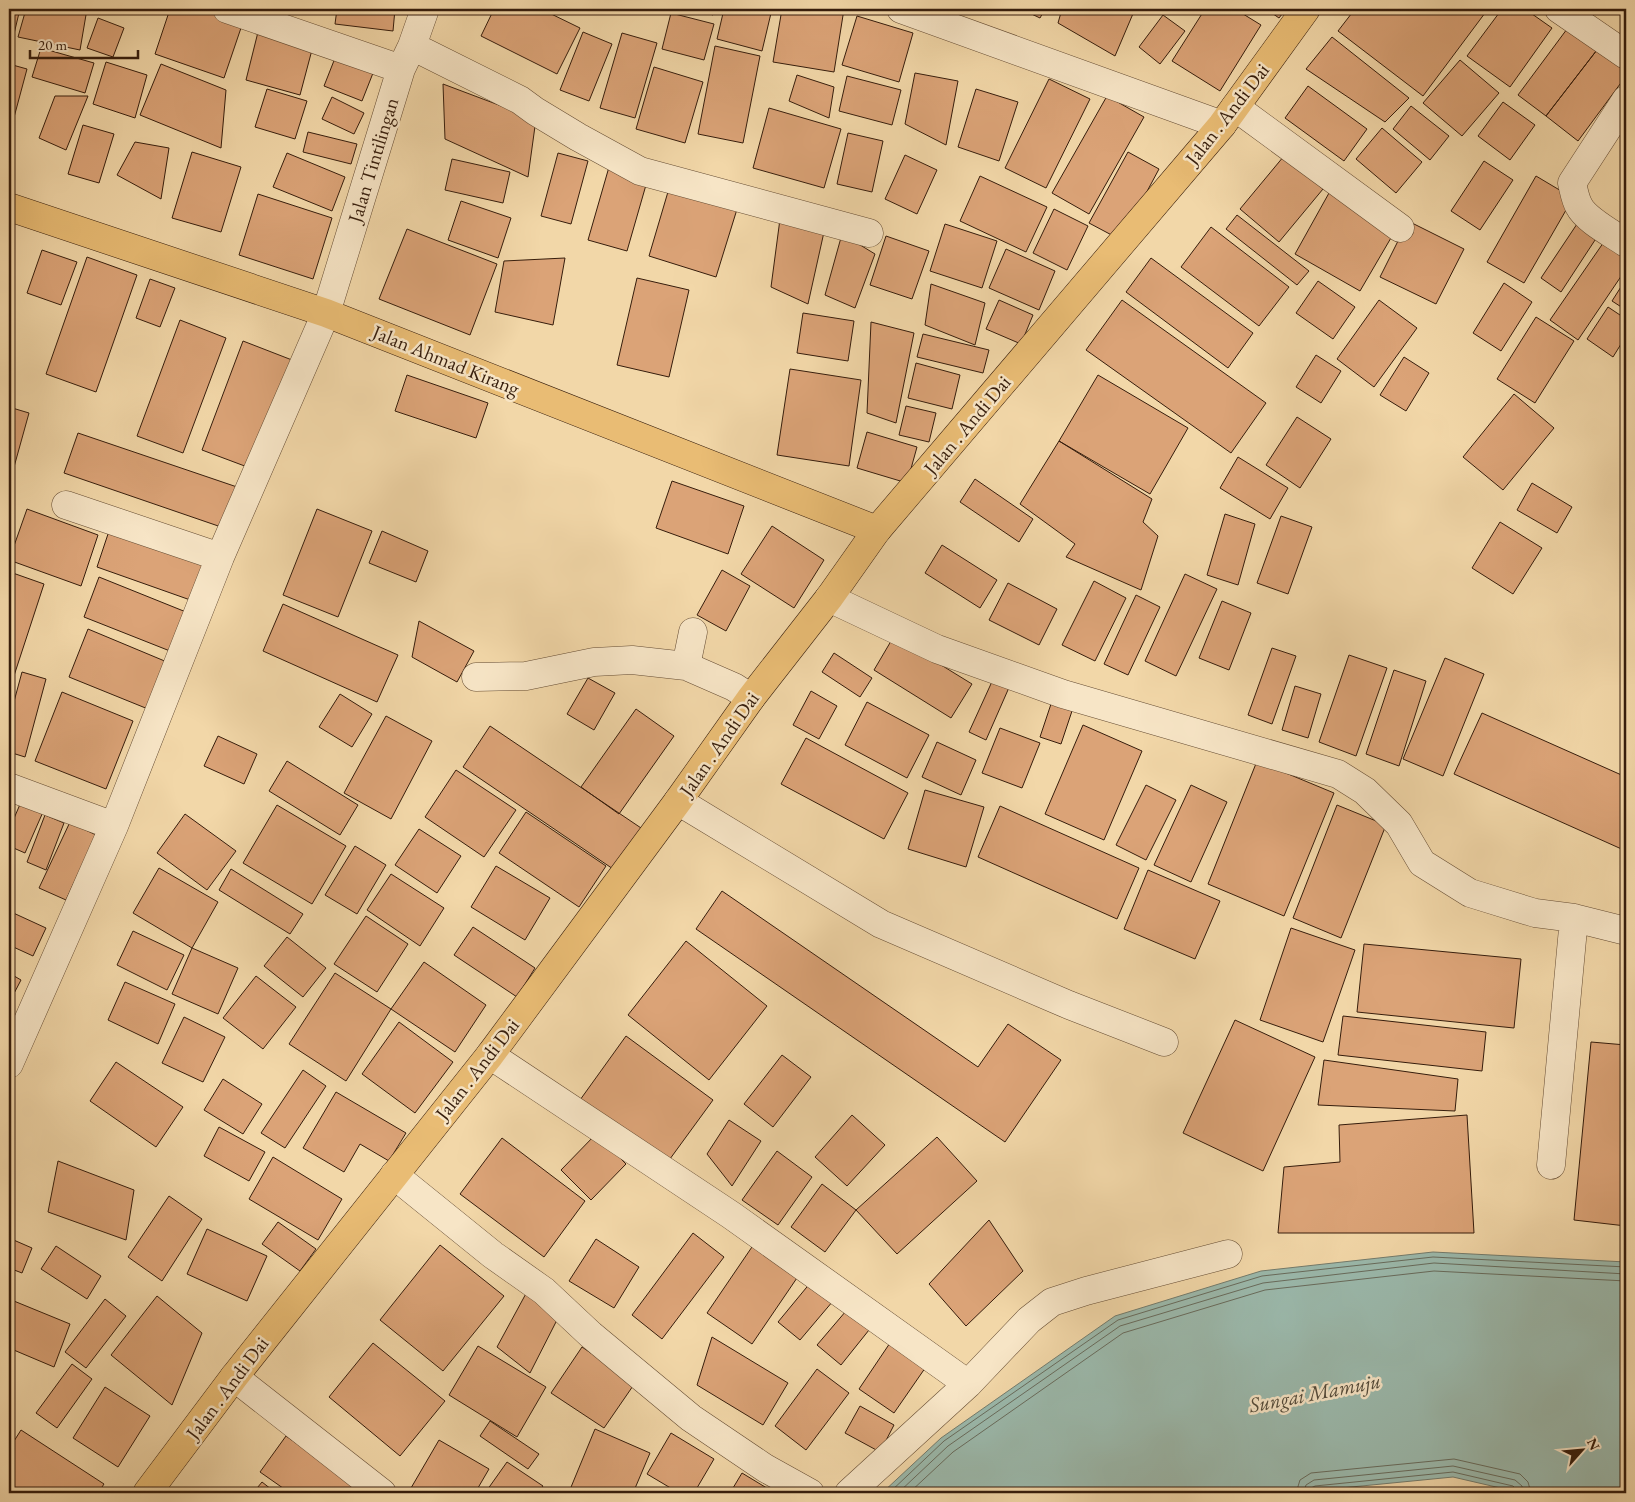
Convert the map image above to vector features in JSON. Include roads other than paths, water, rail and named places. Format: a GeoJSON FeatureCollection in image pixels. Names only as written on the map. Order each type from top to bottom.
{"type":"FeatureCollection","features":[{"type":"Feature","properties":{"kind":"main road","name":"Jalan . Andi Dai"},"geometry":{"type":"LineString","coordinates":[[147,1493],[234,1377],[490,1055],[678,801],[751,698],[829,598],[877,530],[1228,116],[1306,9]]}},
{"type":"Feature","properties":{"kind":"main road","name":"Jalan Ahmad Kirang"},"geometry":{"type":"LineString","coordinates":[[9,207],[326,312],[877,530]]}},
{"type":"Feature","properties":{"kind":"street"},"geometry":{"type":"LineString","coordinates":[[227,9],[407,58],[520,100],[578,138],[640,171],[869,233]]}},
{"type":"Feature","properties":{"kind":"street","name":"Jalan Tintilingan"},"geometry":{"type":"LineString","coordinates":[[9,1064],[114,826],[220,557],[326,312],[407,58],[425,9]]}},
{"type":"Feature","properties":{"kind":"street"},"geometry":{"type":"LineString","coordinates":[[901,9],[1228,116],[1400,228]]}},
{"type":"Feature","properties":{"kind":"street"},"geometry":{"type":"LineString","coordinates":[[1559,9],[1626,55]]}},
{"type":"Feature","properties":{"kind":"street"},"geometry":{"type":"LineString","coordinates":[[1626,100],[1572,183],[1575,199],[1580,208],[1600,226],[1626,242]]}},
{"type":"Feature","properties":{"kind":"street"},"geometry":{"type":"LineString","coordinates":[[66,505],[220,557]]}},
{"type":"Feature","properties":{"kind":"street"},"geometry":{"type":"LineString","coordinates":[[829,598],[936,649],[1063,694],[1338,774],[1365,791],[1399,824],[1422,863],[1470,893],[1535,913],[1574,918],[1626,931]]}},
{"type":"Feature","properties":{"kind":"street"},"geometry":{"type":"LineString","coordinates":[[686,666],[693,632]]}},
{"type":"Feature","properties":{"kind":"street"},"geometry":{"type":"LineString","coordinates":[[476,677],[526,676],[594,662],[632,660],[686,666],[734,687],[751,698]]}},
{"type":"Feature","properties":{"kind":"street"},"geometry":{"type":"LineString","coordinates":[[9,787],[114,826]]}},
{"type":"Feature","properties":{"kind":"street"},"geometry":{"type":"LineString","coordinates":[[678,801],[881,924],[1069,1005],[1164,1042]]}},
{"type":"Feature","properties":{"kind":"street"},"geometry":{"type":"LineString","coordinates":[[1551,1165],[1574,918]]}},
{"type":"Feature","properties":{"kind":"street"},"geometry":{"type":"LineString","coordinates":[[490,1055],[731,1215],[968,1384]]}},
{"type":"Feature","properties":{"kind":"street"},"geometry":{"type":"LineString","coordinates":[[394,1175],[493,1255],[544,1291],[591,1335],[691,1418],[765,1468],[810,1493]]}},
{"type":"Feature","properties":{"kind":"street"},"geometry":{"type":"LineString","coordinates":[[849,1493],[968,1384],[1029,1320],[1052,1302],[1086,1291],[1228,1254]]}},
{"type":"Feature","properties":{"kind":"street"},"geometry":{"type":"LineString","coordinates":[[234,1377],[382,1493]]}},
{"type":"Feature","properties":{"kind":"water","name":"Sungai Mamuju"},"geometry":{"type":"Polygon","coordinates":[[[1433,1252],[1626,1262],[1626,1493],[1522,1493],[1453,1477],[1290,1493],[882,1493],[941,1438],[1115,1316],[1261,1271],[1433,1252]]]}}]}
